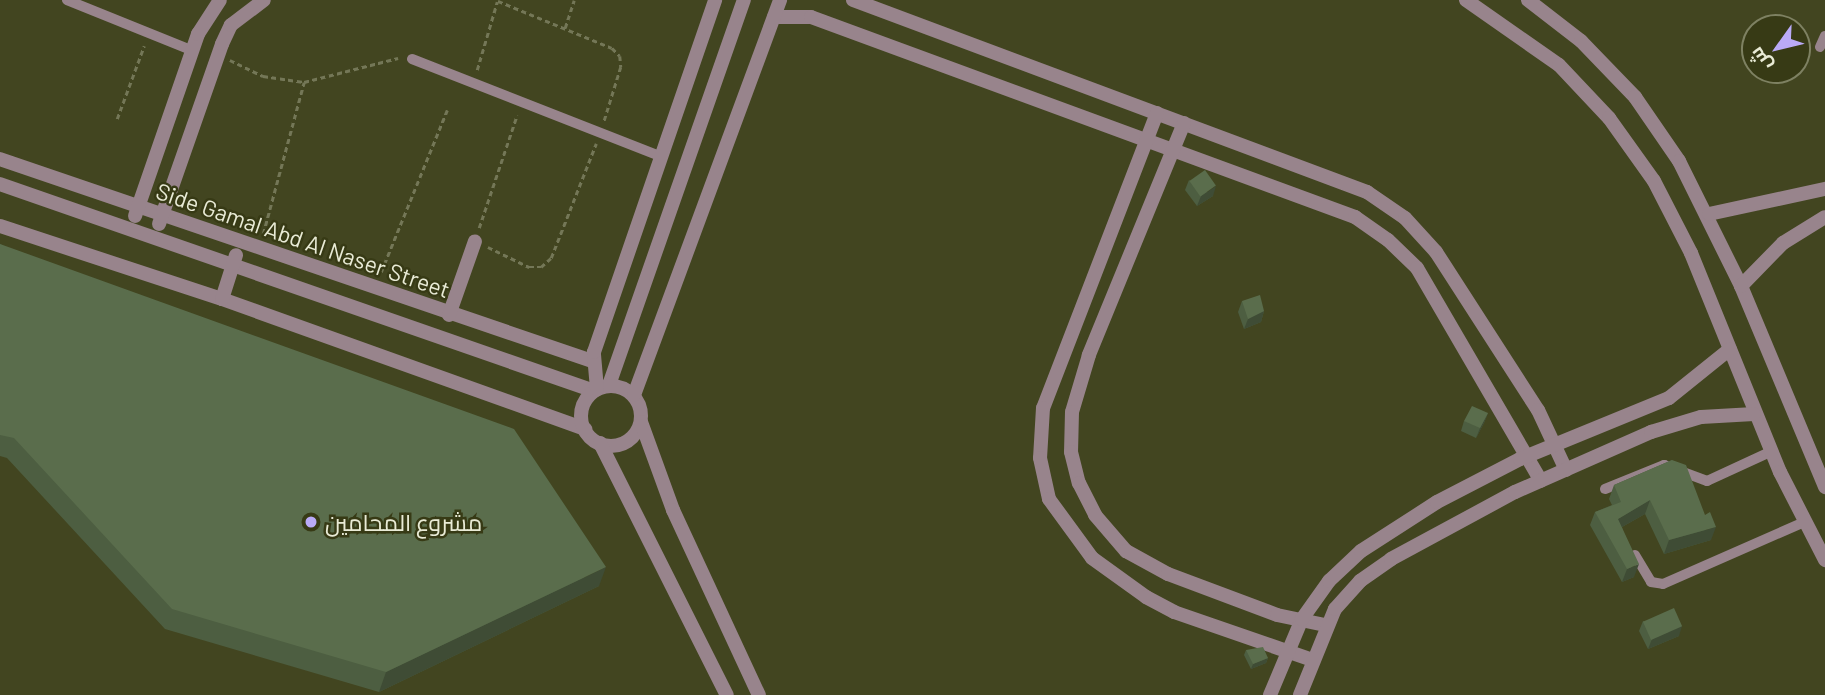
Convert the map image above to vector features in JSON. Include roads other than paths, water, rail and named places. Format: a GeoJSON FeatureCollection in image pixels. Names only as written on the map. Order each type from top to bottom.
{"type":"FeatureCollection","features":[{"type":"Feature","properties":{"kind":"street"},"geometry":{"type":"LineString","coordinates":[[132,227],[193,51],[210,10],[220,0]]}},
{"type":"Feature","properties":{"kind":"street"},"geometry":{"type":"LineString","coordinates":[[156,236],[231,25],[264,0]]}},
{"type":"Feature","properties":{"kind":"street"},"geometry":{"type":"LineString","coordinates":[[600,389],[592,361],[659,156],[715,0]]}},
{"type":"Feature","properties":{"kind":"street"},"geometry":{"type":"LineString","coordinates":[[585,429],[582,408],[600,389],[744,0]]}},
{"type":"Feature","properties":{"kind":"street"},"geometry":{"type":"LineString","coordinates":[[759,695],[673,510],[634,395],[780,0]]}},
{"type":"Feature","properties":{"kind":"street"},"geometry":{"type":"LineString","coordinates":[[853,0],[1367,192],[1405,218],[1436,252],[1556,443],[1566,470]]}},
{"type":"Feature","properties":{"kind":"street"},"geometry":{"type":"LineString","coordinates":[[1466,0],[1559,65],[1609,118],[1676,220],[1770,452],[1825,560]]}},
{"type":"Feature","properties":{"kind":"street"},"geometry":{"type":"LineString","coordinates":[[1534,2],[1581,41],[1635,97],[1709,214],[1825,487]]}},
{"type":"Feature","properties":{"kind":"street"},"geometry":{"type":"LineString","coordinates":[[774,17],[811,17],[1355,217],[1388,240],[1417,268],[1529,455],[1541,481]]}},
{"type":"Feature","properties":{"kind":"street"},"geometry":{"type":"LineString","coordinates":[[1157,113],[1043,408],[1040,458],[1049,499],[1091,558],[1146,597],[1313,660]]}},
{"type":"Feature","properties":{"kind":"street"},"geometry":{"type":"LineString","coordinates":[[1184,123],[1171,149],[1089,355],[1072,412],[1071,452],[1079,483],[1095,515],[1126,551],[1168,573],[1277,615],[1325,625]]}},
{"type":"Feature","properties":{"kind":"street","name":"Side Gamal Abd Al Naser Street"},"geometry":{"type":"LineString","coordinates":[[0,159],[240,244],[592,361]]}},
{"type":"Feature","properties":{"kind":"street"},"geometry":{"type":"LineString","coordinates":[[0,184],[600,389],[634,395]]}},
{"type":"Feature","properties":{"kind":"street"},"geometry":{"type":"LineString","coordinates":[[1709,214],[1825,189]]}},
{"type":"Feature","properties":{"kind":"street"},"geometry":{"type":"LineString","coordinates":[[1741,286],[1783,243],[1825,217]]}},
{"type":"Feature","properties":{"kind":"street"},"geometry":{"type":"LineString","coordinates":[[0,226],[222,299],[585,429],[600,443],[727,695]]}},
{"type":"Feature","properties":{"kind":"street"},"geometry":{"type":"LineString","coordinates":[[449,315],[475,241]]}},
{"type":"Feature","properties":{"kind":"street"},"geometry":{"type":"LineString","coordinates":[[222,299],[240,244]]}},
{"type":"Feature","properties":{"kind":"street"},"geometry":{"type":"LineString","coordinates":[[1270,695],[1302,619],[1337,573],[1378,538],[1529,455],[1669,398],[1730,349]]}},
{"type":"Feature","properties":{"kind":"street"},"geometry":{"type":"LineString","coordinates":[[1300,695],[1325,625],[1346,594],[1375,569],[1541,481],[1684,421],[1754,414]]}},
{"type":"Feature","properties":{"kind":"street"},"geometry":{"type":"LineString","coordinates":[[600,443],[630,440],[641,422]]}},
{"type":"Feature","properties":{"kind":"lane"},"geometry":{"type":"LineString","coordinates":[[67,0],[193,51]]}},
{"type":"Feature","properties":{"kind":"lane"},"geometry":{"type":"LineString","coordinates":[[1821,47],[1825,36]]}},
{"type":"Feature","properties":{"kind":"lane"},"geometry":{"type":"LineString","coordinates":[[412,59],[659,156]]}},
{"type":"Feature","properties":{"kind":"lane"},"geometry":{"type":"LineString","coordinates":[[1605,489],[1654,466],[1707,481],[1770,452]]}},
{"type":"Feature","properties":{"kind":"lane"},"geometry":{"type":"LineString","coordinates":[[1635,555],[1651,582],[1663,584],[1804,522]]}},
{"type":"Feature","properties":{"kind":"place","name":"مشروع المحامين"},"geometry":{"type":"Point","coordinates":[311,522]}}]}
